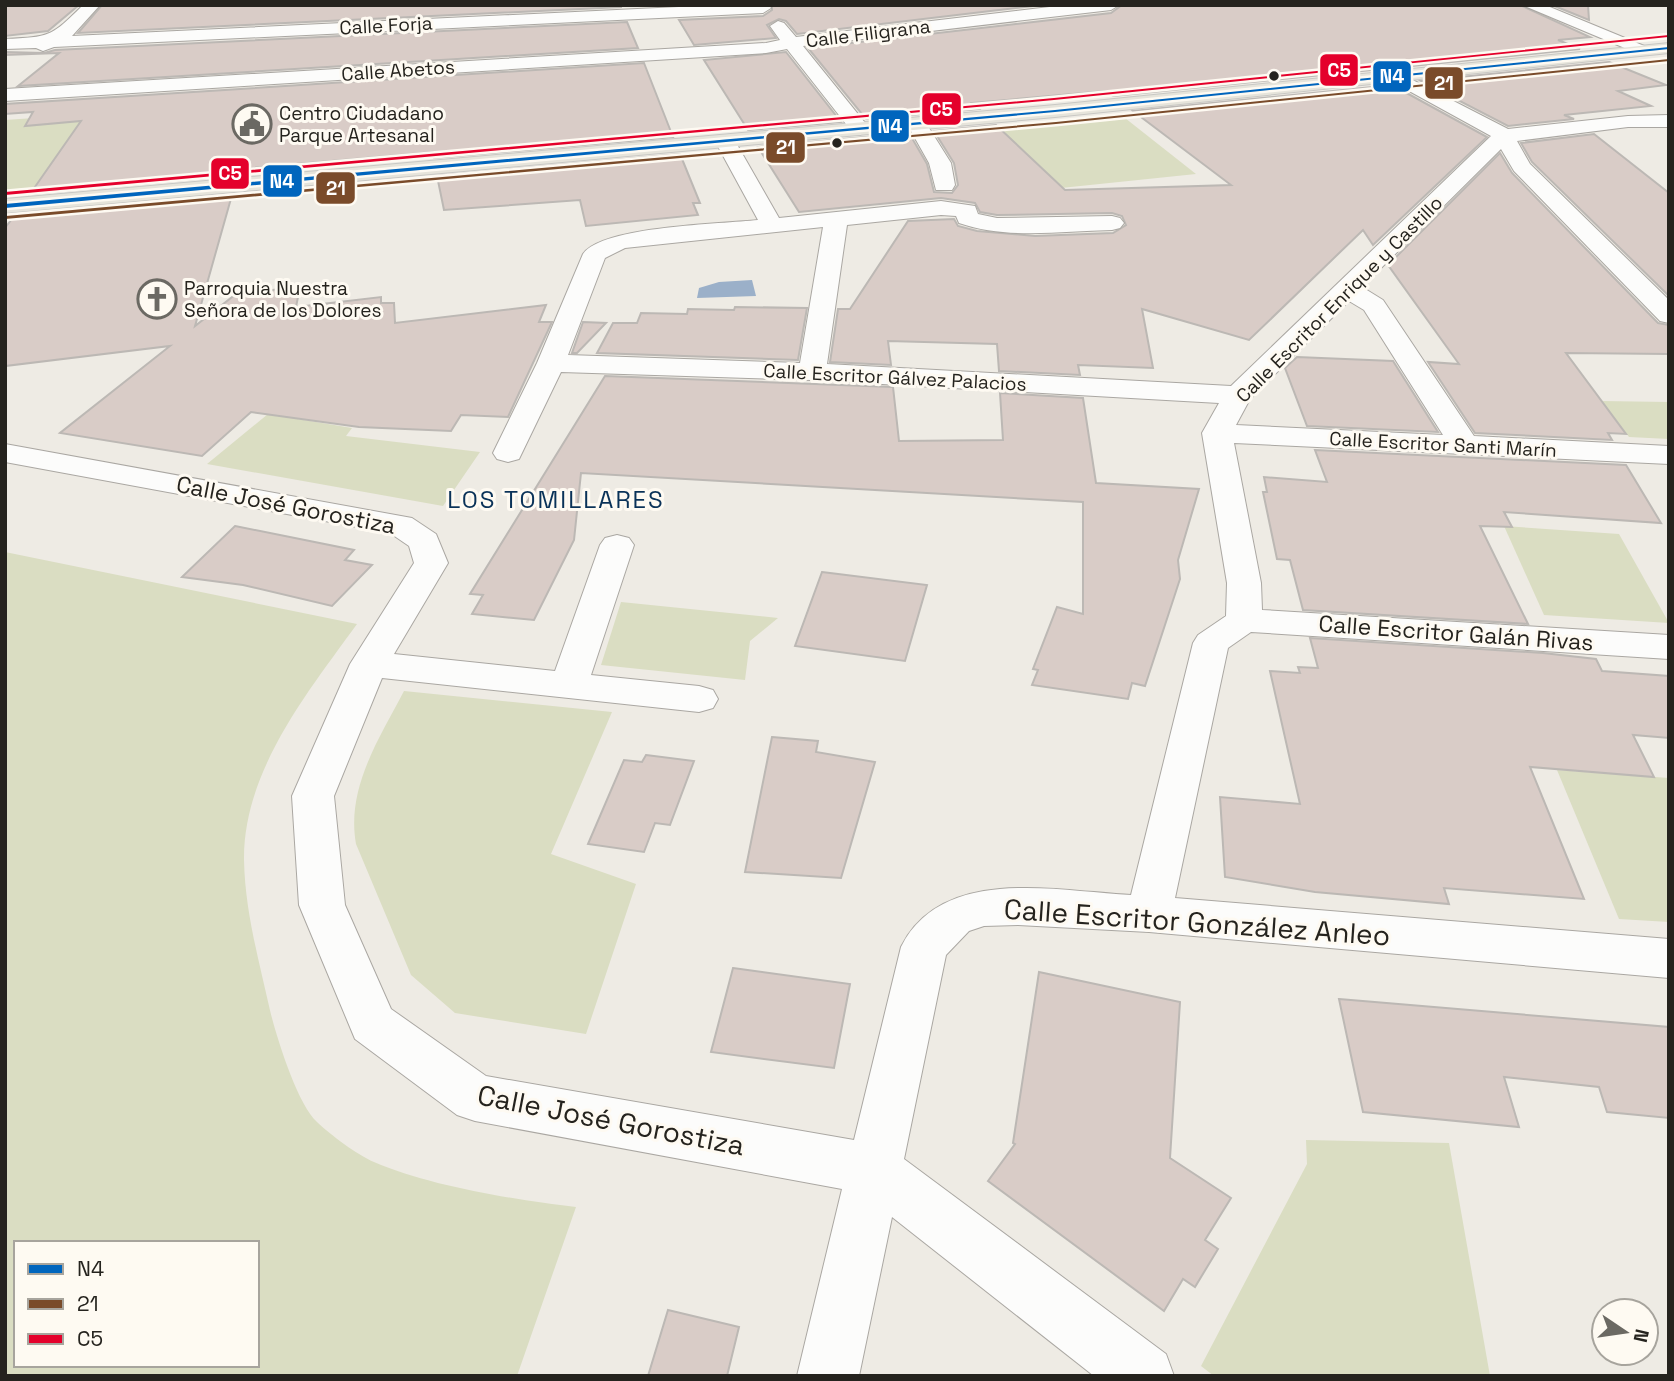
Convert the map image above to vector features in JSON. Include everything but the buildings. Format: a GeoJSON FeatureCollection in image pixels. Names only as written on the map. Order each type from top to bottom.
{"type":"FeatureCollection","features":[{"type":"Feature","properties":{"kind":"main road"},"geometry":{"type":"LineString","coordinates":[[5,206],[917,124],[1669,48]]}},
{"type":"Feature","properties":{"kind":"street"},"geometry":{"type":"LineString","coordinates":[[17,62],[65,33],[92,5]]}},
{"type":"Feature","properties":{"kind":"street","name":"Calle Filigrana"},"geometry":{"type":"LineString","coordinates":[[791,43],[1111,5]]}},
{"type":"Feature","properties":{"kind":"street"},"geometry":{"type":"LineString","coordinates":[[1530,5],[1646,50]]}},
{"type":"Feature","properties":{"kind":"street"},"geometry":{"type":"LineString","coordinates":[[762,6],[860,129]]}},
{"type":"Feature","properties":{"kind":"street","name":"Calle Forja"},"geometry":{"type":"LineString","coordinates":[[5,44],[446,14],[762,6]]}},
{"type":"Feature","properties":{"kind":"street","name":"Calle Abetos"},"geometry":{"type":"LineString","coordinates":[[5,95],[766,48],[791,43]]}},
{"type":"Feature","properties":{"kind":"street"},"geometry":{"type":"LineString","coordinates":[[1397,77],[1504,135],[1521,167],[1669,315]]}},
{"type":"Feature","properties":{"kind":"street"},"geometry":{"type":"LineString","coordinates":[[1504,135],[1643,121],[1669,121]]}},
{"type":"Feature","properties":{"kind":"street"},"geometry":{"type":"LineString","coordinates":[[917,124],[940,163],[944,185]]}},
{"type":"Feature","properties":{"kind":"street","name":"Calle Escritor Enrique y Castillo"},"geometry":{"type":"LineString","coordinates":[[1217,433],[1238,395],[1349,290],[1504,135]]}},
{"type":"Feature","properties":{"kind":"street"},"geometry":{"type":"LineString","coordinates":[[725,141],[772,225]]}},
{"type":"Feature","properties":{"kind":"street"},"geometry":{"type":"LineString","coordinates":[[508,453],[551,363],[596,254],[620,241],[941,208],[967,211],[967,218],[976,223],[997,225],[1112,223]]}},
{"type":"Feature","properties":{"kind":"street"},"geometry":{"type":"LineString","coordinates":[[812,372],[836,219]]}},
{"type":"Feature","properties":{"kind":"street"},"geometry":{"type":"LineString","coordinates":[[1349,290],[1374,305],[1465,445]]}},
{"type":"Feature","properties":{"kind":"street","name":"Calle Escritor Gálvez Palacios"},"geometry":{"type":"LineString","coordinates":[[551,363],[812,372],[1238,395]]}},
{"type":"Feature","properties":{"kind":"street"},"geometry":{"type":"LineString","coordinates":[[1149,914],[1211,643],[1244,620],[1244,583],[1217,433]]}},
{"type":"Feature","properties":{"kind":"street","name":"Calle Escritor Santi Marín"},"geometry":{"type":"LineString","coordinates":[[1217,433],[1669,455]]}},
{"type":"Feature","properties":{"kind":"street","name":"Calle José Gorostiza"},"geometry":{"type":"LineString","coordinates":[[5,453],[400,525],[424,541],[431,563],[369,664],[313,796],[322,905],[373,1024],[475,1098],[873,1169]]}},
{"type":"Feature","properties":{"kind":"street"},"geometry":{"type":"LineString","coordinates":[[569,685],[617,545]]}},
{"type":"Feature","properties":{"kind":"street","name":"Calle Escritor Galán Rivas"},"geometry":{"type":"LineString","coordinates":[[1244,620],[1669,647]]}},
{"type":"Feature","properties":{"kind":"street"},"geometry":{"type":"LineString","coordinates":[[369,664],[699,699]]}},
{"type":"Feature","properties":{"kind":"street","name":"Calle Escritor González Anleo"},"geometry":{"type":"LineString","coordinates":[[828,1376],[924,947],[953,918],[984,908],[1007,907],[1149,914],[1669,959]]}},
{"type":"Feature","properties":{"kind":"street"},"geometry":{"type":"LineString","coordinates":[[873,1169],[1144,1376]]}},
{"type":"Feature","properties":{"kind":"green space"},"geometry":{"type":"Polygon","coordinates":[[[311,99],[307,163],[5,190],[5,120],[311,99]]]}},
{"type":"Feature","properties":{"kind":"green space"},"geometry":{"type":"Polygon","coordinates":[[[1125,118],[1196,174],[1061,188],[1001,129],[1125,118]]]}},
{"type":"Feature","properties":{"kind":"green space"},"geometry":{"type":"Polygon","coordinates":[[[1601,401],[1669,402],[1669,439],[1629,437],[1601,401]]]}},
{"type":"Feature","properties":{"kind":"green space"},"geometry":{"type":"Polygon","coordinates":[[[268,414],[352,428],[346,436],[480,452],[443,506],[207,464],[268,414]]]}},
{"type":"Feature","properties":{"kind":"green space"},"geometry":{"type":"Polygon","coordinates":[[[1504,526],[1619,534],[1669,623],[1544,615],[1504,526]]]}},
{"type":"Feature","properties":{"kind":"green space"},"geometry":{"type":"Polygon","coordinates":[[[5,552],[357,624],[299,705],[266,764],[254,795],[244,860],[249,915],[276,1033],[295,1085],[309,1113],[317,1122],[352,1150],[396,1171],[500,1196],[576,1207],[517,1376],[5,1376],[5,552]]]}},
{"type":"Feature","properties":{"kind":"green space"},"geometry":{"type":"Polygon","coordinates":[[[621,602],[778,618],[750,641],[745,680],[601,665],[621,602]]]}},
{"type":"Feature","properties":{"kind":"green space"},"geometry":{"type":"Polygon","coordinates":[[[404,691],[612,712],[551,854],[636,884],[586,1034],[455,1013],[411,975],[356,844],[354,823],[360,784],[367,764],[404,691]]]}},
{"type":"Feature","properties":{"kind":"green space"},"geometry":{"type":"Polygon","coordinates":[[[1557,770],[1669,778],[1669,922],[1619,919],[1557,770]]]}},
{"type":"Feature","properties":{"kind":"green space"},"geometry":{"type":"Polygon","coordinates":[[[1306,1140],[1449,1143],[1490,1376],[1214,1376],[1201,1366],[1307,1164],[1306,1140]]]}},
{"type":"Feature","properties":{"kind":"water"},"geometry":{"type":"Polygon","coordinates":[[[752,280],[756,296],[697,298],[699,288],[719,282],[752,280]]]}},
{"type":"Feature","properties":{"kind":"transit line","name":"C5"},"geometry":{"type":"LineString","coordinates":[[5,194],[1054,99],[1668,36]]}},
{"type":"Feature","properties":{"kind":"transit line","name":"N4"},"geometry":{"type":"LineString","coordinates":[[5,206],[1055,111],[1669,48]]}},
{"type":"Feature","properties":{"kind":"transit line","name":"21"},"geometry":{"type":"LineString","coordinates":[[6,218],[1056,123],[1669,60]]}},
{"type":"Feature","properties":{"kind":"place","name":"Centro Ciudadano Parque Artesanal"},"geometry":{"type":"Point","coordinates":[252,124]}},
{"type":"Feature","properties":{"kind":"place","name":"Parroquia Nuestra Señora de los Dolores"},"geometry":{"type":"Point","coordinates":[157,299]}},
{"type":"Feature","properties":{"kind":"district","name":"LOS TOMILLARES"},"geometry":{"type":"Point","coordinates":[556,500]}}]}
